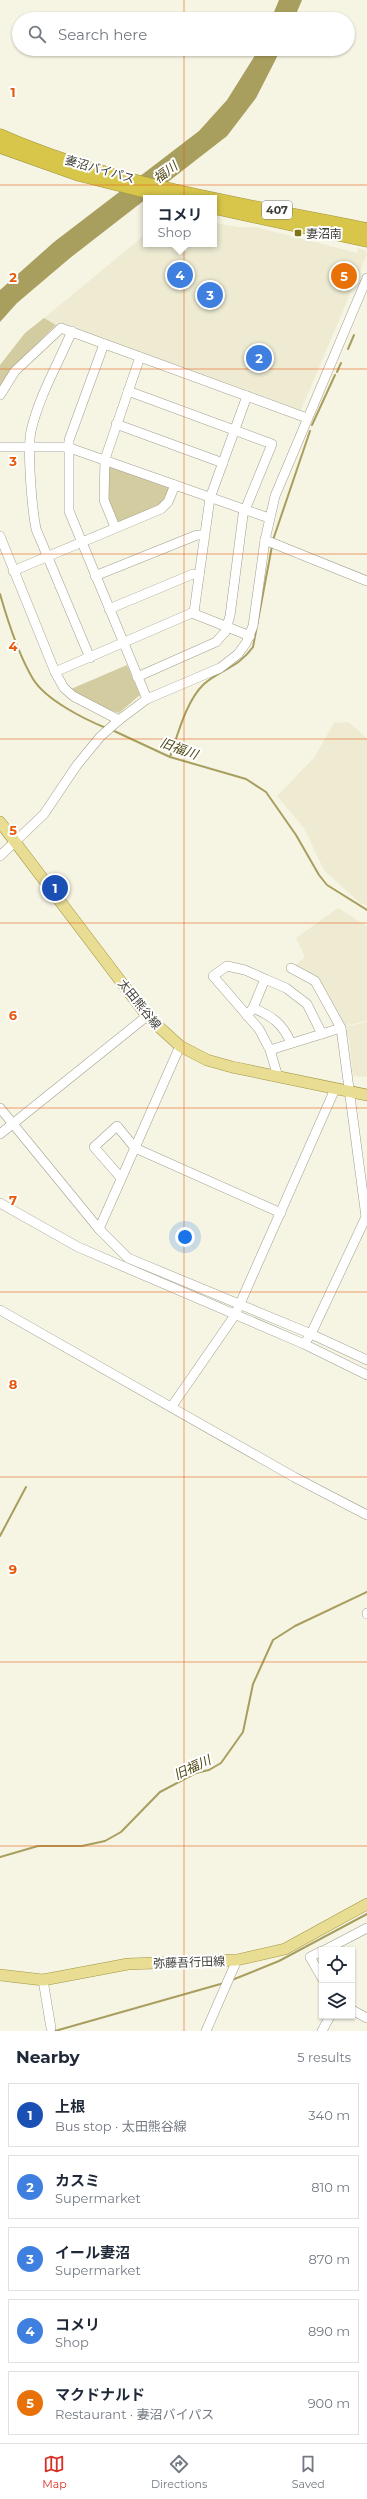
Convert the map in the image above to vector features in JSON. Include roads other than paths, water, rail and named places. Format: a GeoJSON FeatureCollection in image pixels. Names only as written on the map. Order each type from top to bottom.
{"type":"FeatureCollection","features":[{"type":"Feature","properties":{"kind":"highway","name":"妻沼バイパス"},"geometry":{"type":"LineString","coordinates":[[0,135],[110,178],[161,195]]}},
{"type":"Feature","properties":{"kind":"highway","name":"妻沼バイパス"},"geometry":{"type":"LineString","coordinates":[[0,147],[47,165],[202,195]]}},
{"type":"Feature","properties":{"kind":"highway","name":"妻沼バイパス"},"geometry":{"type":"LineString","coordinates":[[217,198],[367,229]]}},
{"type":"Feature","properties":{"kind":"highway","name":"407"},"geometry":{"type":"LineString","coordinates":[[217,209],[367,240]]}},
{"type":"Feature","properties":{"kind":"main road","name":"太田熊谷線"},"geometry":{"type":"LineString","coordinates":[[0,822],[147,1016],[180,1046],[207,1060],[278,1077],[367,1095]]}},
{"type":"Feature","properties":{"kind":"main road","name":"弥藤吾行田線"},"geometry":{"type":"LineString","coordinates":[[0,1975],[43,1980],[128,1964],[237,1960],[285,1949],[367,1904]]}},
{"type":"Feature","properties":{"kind":"street"},"geometry":{"type":"LineString","coordinates":[[0,856],[44,814],[77,765],[100,736],[117,721],[147,699],[220,668],[238,654],[250,636],[258,597],[265,540],[275,496],[367,278]]}},
{"type":"Feature","properties":{"kind":"street"},"geometry":{"type":"LineString","coordinates":[[0,395],[15,371],[58,328],[72,331],[307,418]]}},
{"type":"Feature","properties":{"kind":"street"},"geometry":{"type":"LineString","coordinates":[[72,331],[54,366],[31,432],[33,515],[36,529],[90,658]]}},
{"type":"Feature","properties":{"kind":"street"},"geometry":{"type":"LineString","coordinates":[[104,344],[67,447],[69,511],[147,699]]}},
{"type":"Feature","properties":{"kind":"street"},"geometry":{"type":"LineString","coordinates":[[114,527],[104,500],[105,459],[140,357]]}},
{"type":"Feature","properties":{"kind":"street"},"geometry":{"type":"LineString","coordinates":[[128,391],[235,429],[272,444],[245,509],[228,627],[220,638],[207,647],[137,678]]}},
{"type":"Feature","properties":{"kind":"street"},"geometry":{"type":"LineString","coordinates":[[55,672],[192,613],[195,608],[210,498],[247,396]]}},
{"type":"Feature","properties":{"kind":"street"},"geometry":{"type":"LineString","coordinates":[[116,424],[223,463]]}},
{"type":"Feature","properties":{"kind":"street"},"geometry":{"type":"LineString","coordinates":[[0,447],[67,447],[105,459],[269,518]]}},
{"type":"Feature","properties":{"kind":"street"},"geometry":{"type":"LineString","coordinates":[[13,571],[166,505],[175,485]]}},
{"type":"Feature","properties":{"kind":"street"},"geometry":{"type":"LineString","coordinates":[[95,576],[197,535],[204,535]]}},
{"type":"Feature","properties":{"kind":"street"},"geometry":{"type":"LineString","coordinates":[[0,536],[55,672],[72,696],[117,721]]}},
{"type":"Feature","properties":{"kind":"street"},"geometry":{"type":"LineString","coordinates":[[265,540],[367,581]]}},
{"type":"Feature","properties":{"kind":"street"},"geometry":{"type":"LineString","coordinates":[[109,609],[192,574],[199,575]]}},
{"type":"Feature","properties":{"kind":"street"},"geometry":{"type":"LineString","coordinates":[[192,613],[250,636]]}},
{"type":"Feature","properties":{"kind":"street"},"geometry":{"type":"LineString","coordinates":[[278,1077],[270,1050],[259,1029],[212,976],[227,966],[245,970],[286,988],[307,1004],[322,1034]]}},
{"type":"Feature","properties":{"kind":"street"},"geometry":{"type":"LineString","coordinates":[[291,968],[315,981],[341,1028],[366,1217],[311,1334],[304,1344]]}},
{"type":"Feature","properties":{"kind":"street"},"geometry":{"type":"LineString","coordinates":[[247,1016],[253,1008],[265,979]]}},
{"type":"Feature","properties":{"kind":"street"},"geometry":{"type":"LineString","coordinates":[[253,1008],[273,1016],[286,1031],[292,1044]]}},
{"type":"Feature","properties":{"kind":"street"},"geometry":{"type":"LineString","coordinates":[[0,1134],[147,1016]]}},
{"type":"Feature","properties":{"kind":"street"},"geometry":{"type":"LineString","coordinates":[[270,1050],[341,1028]]}},
{"type":"Feature","properties":{"kind":"street"},"geometry":{"type":"LineString","coordinates":[[98,1229],[180,1046]]}},
{"type":"Feature","properties":{"kind":"street"},"geometry":{"type":"LineString","coordinates":[[172,1406],[235,1315],[335,1089]]}},
{"type":"Feature","properties":{"kind":"street"},"geometry":{"type":"LineString","coordinates":[[0,1108],[98,1229],[128,1258],[311,1334],[367,1360]]}},
{"type":"Feature","properties":{"kind":"street"},"geometry":{"type":"LineString","coordinates":[[121,1178],[94,1147],[117,1126],[135,1148],[281,1212]]}},
{"type":"Feature","properties":{"kind":"street"},"geometry":{"type":"LineString","coordinates":[[0,1203],[78,1247],[304,1344],[367,1375]]}},
{"type":"Feature","properties":{"kind":"street"},"geometry":{"type":"LineString","coordinates":[[0,1310],[172,1406],[294,1477],[367,1515]]}},
{"type":"Feature","properties":{"kind":"street"},"geometry":{"type":"LineString","coordinates":[[331,1947],[367,1928]]}},
{"type":"Feature","properties":{"kind":"street"},"geometry":{"type":"LineString","coordinates":[[319,1953],[310,1957],[319,1973]]}},
{"type":"Feature","properties":{"kind":"street"},"geometry":{"type":"LineString","coordinates":[[206,2031],[237,1960]]}},
{"type":"Feature","properties":{"kind":"street"},"geometry":{"type":"LineString","coordinates":[[43,1980],[51,2028]]}},
{"type":"Feature","properties":{"kind":"street"},"geometry":{"type":"LineString","coordinates":[[355,2012],[367,2018]]}},
{"type":"Feature","properties":{"kind":"street"},"geometry":{"type":"LineString","coordinates":[[322,2031],[328,2019]]}},
{"type":"Feature","properties":{"kind":"water"},"geometry":{"type":"Polygon","coordinates":[[[279,0],[302,0],[297,12],[274,12],[279,0]]]}},
{"type":"Feature","properties":{"kind":"water","name":"福川"},"geometry":{"type":"Polygon","coordinates":[[[255,56],[277,56],[256,98],[227,136],[151,195],[143,195],[143,201],[70,258],[17,303],[0,322],[0,290],[54,242],[199,131],[227,100],[255,56]]]}},
{"type":"Feature","properties":{"kind":"waterway"},"geometry":{"type":"LineString","coordinates":[[348,349],[354,335]]}},
{"type":"Feature","properties":{"kind":"waterway"},"geometry":{"type":"LineString","coordinates":[[337,372],[341,363]]}},
{"type":"Feature","properties":{"kind":"waterway"},"geometry":{"type":"LineString","coordinates":[[312,425],[335,375]]}},
{"type":"Feature","properties":{"kind":"waterway"},"geometry":{"type":"LineString","coordinates":[[273,540],[310,431]]}},
{"type":"Feature","properties":{"kind":"waterway"},"geometry":{"type":"LineString","coordinates":[[170,757],[183,718],[192,699],[198,691],[210,679],[241,660],[253,647],[272,546]]}},
{"type":"Feature","properties":{"kind":"waterway","name":"旧福川"},"geometry":{"type":"LineString","coordinates":[[0,594],[18,649],[33,679],[39,687],[66,708],[87,720],[106,728]]}},
{"type":"Feature","properties":{"kind":"waterway","name":"旧福川"},"geometry":{"type":"LineString","coordinates":[[112,730],[170,757],[246,779],[266,792],[296,835],[319,875],[327,885],[367,910]]}},
{"type":"Feature","properties":{"kind":"waterway"},"geometry":{"type":"LineString","coordinates":[[0,1536],[26,1487]]}},
{"type":"Feature","properties":{"kind":"waterway","name":"旧福川"},"geometry":{"type":"LineString","coordinates":[[0,1857],[38,1846],[82,1846],[105,1841],[121,1832],[160,1792],[196,1773],[209,1770],[221,1763],[243,1732],[253,1684],[273,1640],[295,1626],[367,1592]]}},
{"type":"Feature","properties":{"kind":"waterway"},"geometry":{"type":"LineString","coordinates":[[232,1980],[279,1961],[367,1914]]}},
{"type":"Feature","properties":{"kind":"waterway"},"geometry":{"type":"LineString","coordinates":[[55,2031],[224,1983]]}},
{"type":"Feature","properties":{"kind":"place","name":"妻沼南"},"geometry":{"type":"Point","coordinates":[298,233]}},
{"type":"Feature","properties":{"kind":"place","name":"コメリ"},"geometry":{"type":"Point","coordinates":[180,275]}},
{"type":"Feature","properties":{"kind":"place","name":"マクドナルド"},"geometry":{"type":"Point","coordinates":[344,276]}},
{"type":"Feature","properties":{"kind":"place","name":"イール妻沼"},"geometry":{"type":"Point","coordinates":[210,295]}},
{"type":"Feature","properties":{"kind":"place","name":"カスミ"},"geometry":{"type":"Point","coordinates":[259,358]}},
{"type":"Feature","properties":{"kind":"place","name":"上根"},"geometry":{"type":"Point","coordinates":[55,888]}}]}
